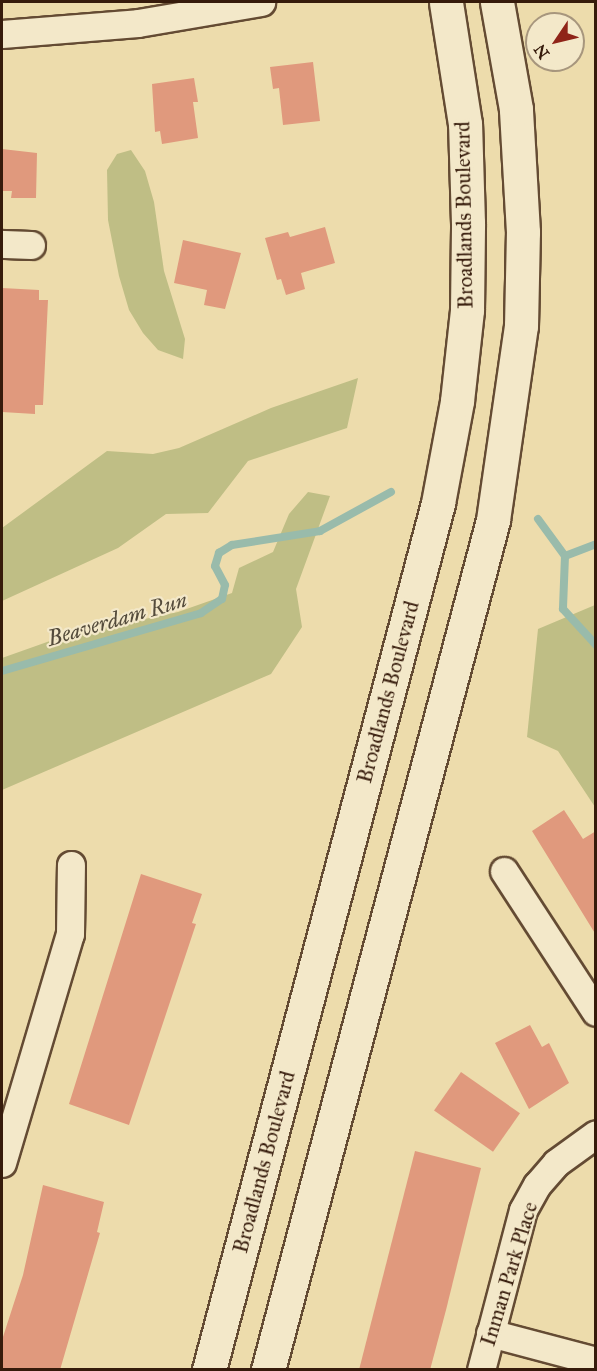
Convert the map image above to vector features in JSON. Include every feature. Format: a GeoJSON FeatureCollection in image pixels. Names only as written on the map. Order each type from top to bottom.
{"type":"FeatureCollection","features":[{"type":"Feature","properties":{"kind":"main road","name":"Broadlands Boulevard"},"geometry":{"type":"LineString","coordinates":[[209,1370],[438,503],[457,401],[467,310],[468,223],[465,124],[446,2]]}},
{"type":"Feature","properties":{"kind":"main road"},"geometry":{"type":"LineString","coordinates":[[268,1370],[495,508],[521,326],[523,232],[516,109],[497,2]]}},
{"type":"Feature","properties":{"kind":"street"},"geometry":{"type":"LineString","coordinates":[[2,34],[138,23],[261,2]]}},
{"type":"Feature","properties":{"kind":"street"},"geometry":{"type":"LineString","coordinates":[[2,244],[32,245]]}},
{"type":"Feature","properties":{"kind":"street"},"geometry":{"type":"LineString","coordinates":[[2,1163],[70,934],[71,865]]}},
{"type":"Feature","properties":{"kind":"street"},"geometry":{"type":"LineString","coordinates":[[504,871],[596,1012]]}},
{"type":"Feature","properties":{"kind":"street","name":"Inman Park Place"},"geometry":{"type":"LineString","coordinates":[[481,1370],[528,1202],[556,1163],[596,1134]]}},
{"type":"Feature","properties":{"kind":"street"},"geometry":{"type":"LineString","coordinates":[[490,1333],[596,1361]]}},
{"type":"Feature","properties":{"kind":"shaded area"},"geometry":{"type":"Polygon","coordinates":[[[131,150],[145,171],[154,202],[164,271],[185,339],[183,359],[158,350],[143,333],[129,310],[119,276],[108,220],[107,170],[117,154],[131,150]]]}},
{"type":"Feature","properties":{"kind":"shaded area"},"geometry":{"type":"Polygon","coordinates":[[[358,378],[347,428],[248,461],[208,513],[166,514],[118,548],[2,601],[2,528],[107,451],[153,454],[179,448],[271,408],[358,378]]]}},
{"type":"Feature","properties":{"kind":"shaded area"},"geometry":{"type":"Polygon","coordinates":[[[308,492],[330,496],[296,589],[302,627],[271,674],[2,790],[2,658],[64,636],[178,612],[232,593],[239,568],[273,552],[289,514],[308,492]]]}},
{"type":"Feature","properties":{"kind":"shaded area"},"geometry":{"type":"Polygon","coordinates":[[[595,605],[595,807],[558,751],[527,737],[538,629],[595,605]]]}},
{"type":"Feature","properties":{"kind":"building"},"geometry":{"type":"Polygon","coordinates":[[[313,62],[320,121],[283,125],[279,88],[273,89],[270,67],[313,62]]]}},
{"type":"Feature","properties":{"kind":"building"},"geometry":{"type":"Polygon","coordinates":[[[194,78],[198,102],[193,102],[198,138],[162,144],[160,131],[155,132],[152,84],[194,78]]]}},
{"type":"Feature","properties":{"kind":"building"},"geometry":{"type":"Polygon","coordinates":[[[2,149],[37,153],[36,198],[11,198],[12,191],[2,191],[2,149]]]}},
{"type":"Feature","properties":{"kind":"building"},"geometry":{"type":"Polygon","coordinates":[[[325,227],[335,263],[301,273],[305,289],[286,295],[281,279],[277,280],[265,238],[288,232],[290,237],[325,227]]]}},
{"type":"Feature","properties":{"kind":"building"},"geometry":{"type":"Polygon","coordinates":[[[183,240],[241,253],[225,309],[204,305],[207,290],[174,283],[183,240]]]}},
{"type":"Feature","properties":{"kind":"building"},"geometry":{"type":"Polygon","coordinates":[[[2,288],[39,290],[39,300],[48,300],[43,405],[35,405],[35,414],[2,412],[2,288]]]}},
{"type":"Feature","properties":{"kind":"building"},"geometry":{"type":"Polygon","coordinates":[[[564,810],[583,839],[596,831],[596,935],[532,831],[564,810]]]}},
{"type":"Feature","properties":{"kind":"building"},"geometry":{"type":"Polygon","coordinates":[[[141,874],[202,894],[192,923],[196,924],[129,1125],[69,1104],[141,874]]]}},
{"type":"Feature","properties":{"kind":"building"},"geometry":{"type":"Polygon","coordinates":[[[530,1025],[542,1047],[549,1043],[569,1083],[529,1109],[495,1043],[530,1025]]]}},
{"type":"Feature","properties":{"kind":"building"},"geometry":{"type":"Polygon","coordinates":[[[461,1072],[520,1113],[493,1152],[434,1111],[461,1072]]]}},
{"type":"Feature","properties":{"kind":"building"},"geometry":{"type":"Polygon","coordinates":[[[415,1151],[481,1168],[446,1310],[430,1370],[359,1370],[415,1151]]]}},
{"type":"Feature","properties":{"kind":"building"},"geometry":{"type":"Polygon","coordinates":[[[43,1185],[104,1202],[97,1232],[100,1233],[60,1370],[2,1370],[2,1340],[23,1275],[43,1185]]]}},
{"type":"Feature","properties":{"kind":"waterway","name":"Beaverdam Run"},"geometry":{"type":"LineString","coordinates":[[2,671],[201,613],[222,599],[225,585],[215,566],[219,553],[232,545],[320,531],[391,492]]}},
{"type":"Feature","properties":{"kind":"waterway","name":"Beaverdam Run"},"geometry":{"type":"LineString","coordinates":[[538,519],[565,556],[563,609],[596,645]]}},
{"type":"Feature","properties":{"kind":"waterway"},"geometry":{"type":"LineString","coordinates":[[565,556],[596,544]]}}]}
